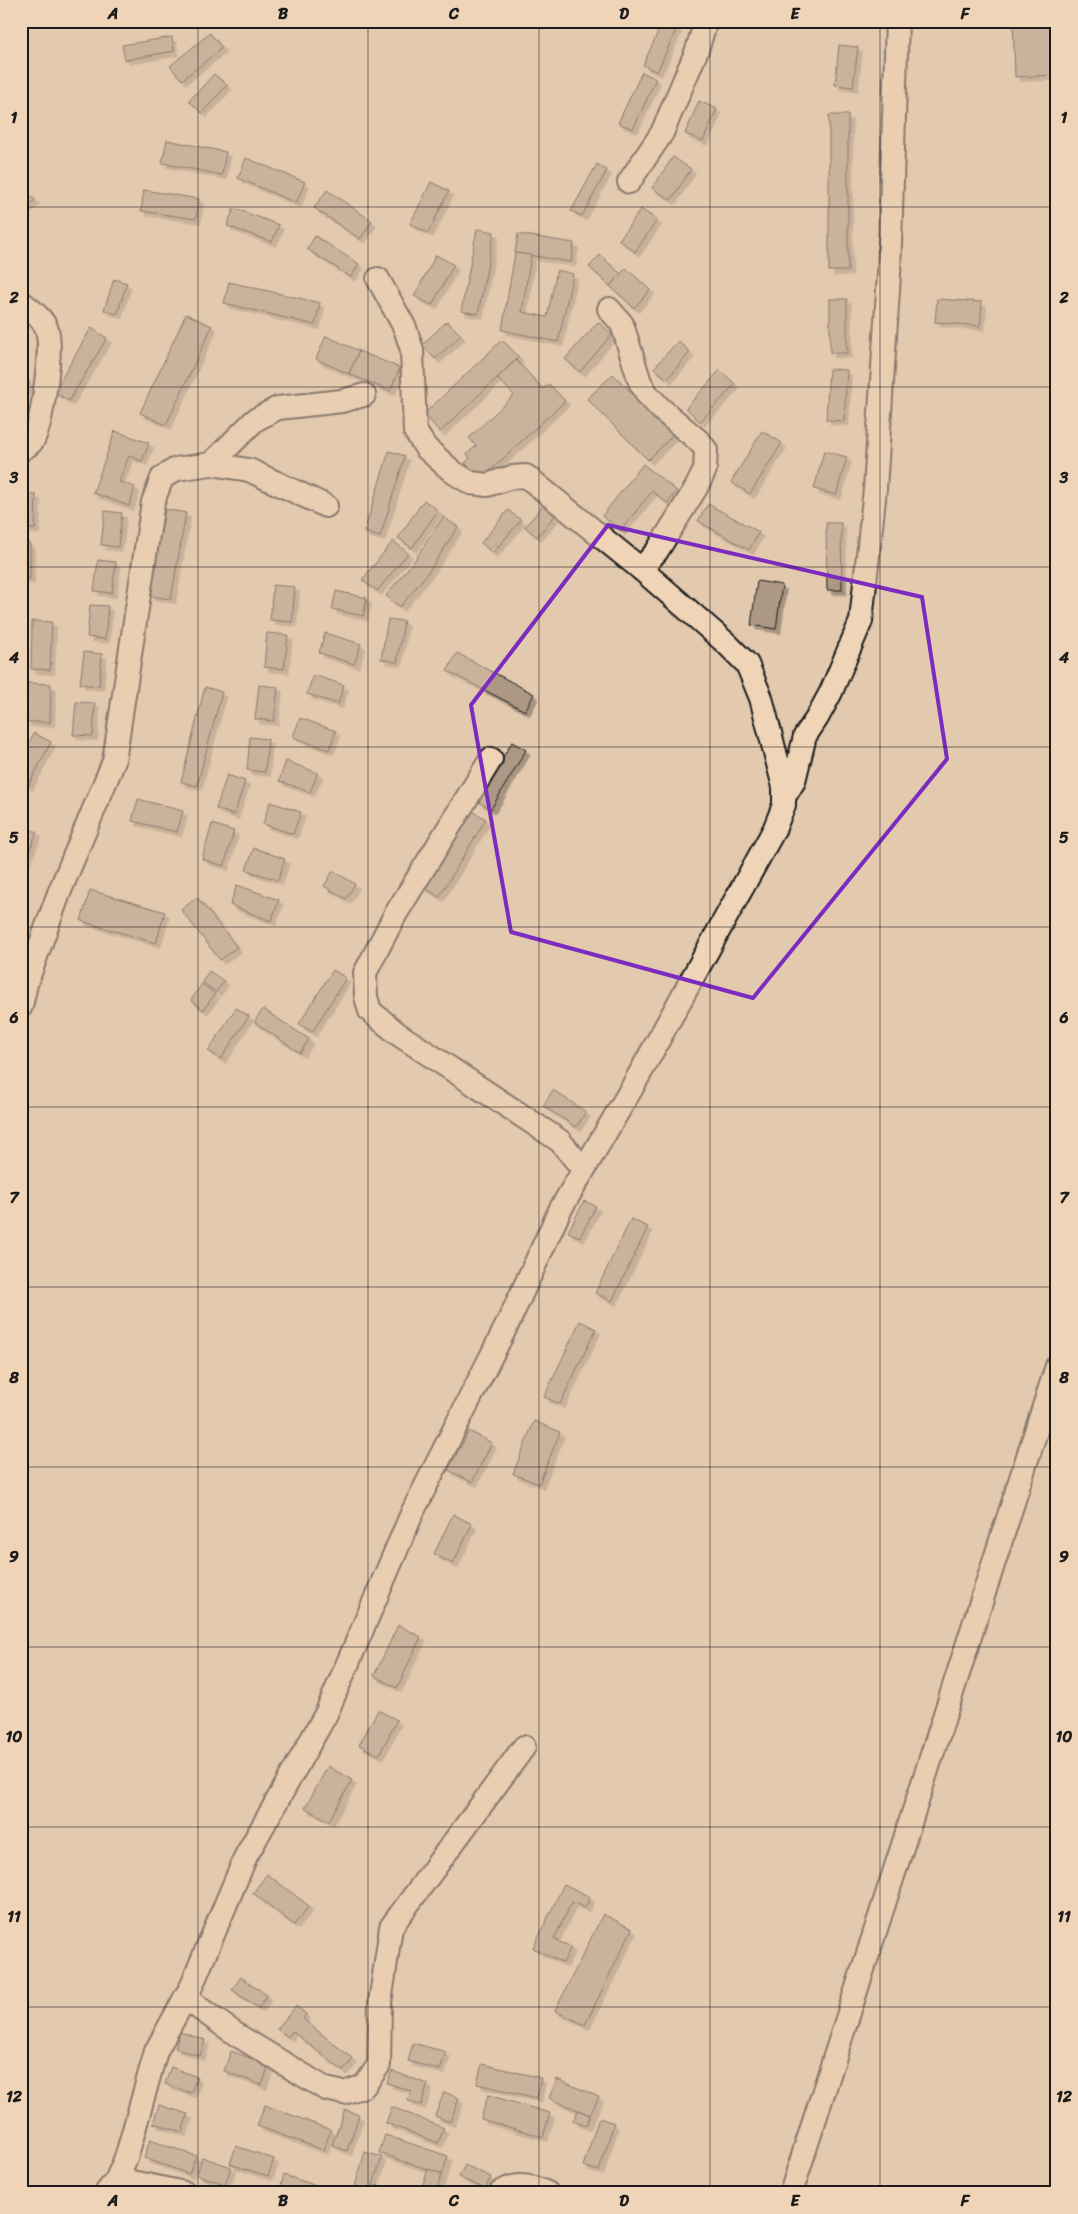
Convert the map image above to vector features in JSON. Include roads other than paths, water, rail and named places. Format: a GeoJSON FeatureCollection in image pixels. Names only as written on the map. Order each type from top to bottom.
{"type":"FeatureCollection","features":[{"type":"Feature","properties":{"kind":"street"},"geometry":{"type":"LineString","coordinates":[[629,182],[662,133],[698,50],[706,21]]}},
{"type":"Feature","properties":{"kind":"street"},"geometry":{"type":"LineString","coordinates":[[784,797],[794,781],[805,736],[831,692],[861,621],[875,489],[889,275],[897,21]]}},
{"type":"Feature","properties":{"kind":"street"},"geometry":{"type":"LineString","coordinates":[[185,2193],[111,2186],[127,2155],[156,2050],[192,1987],[246,1856],[326,1714],[413,1512],[507,1325],[560,1210],[633,1086],[774,830],[784,804],[784,787],[761,698],[747,664],[727,644],[641,569],[526,476],[512,477],[487,485],[471,483],[453,472],[426,448],[415,430],[412,350],[405,328],[378,279]]}},
{"type":"Feature","properties":{"kind":"street"},"geometry":{"type":"LineString","coordinates":[[21,302],[40,318],[47,329],[48,349],[43,404],[37,431],[32,443],[21,450]]}},
{"type":"Feature","properties":{"kind":"street"},"geometry":{"type":"LineString","coordinates":[[609,310],[622,324],[640,382],[647,394],[660,409],[700,442],[706,456],[705,470],[696,488],[657,551],[641,569]]}},
{"type":"Feature","properties":{"kind":"street"},"geometry":{"type":"LineString","coordinates":[[211,464],[255,420],[278,408],[342,401],[364,395]]}},
{"type":"Feature","properties":{"kind":"street"},"geometry":{"type":"LineString","coordinates":[[21,1006],[26,984],[59,893],[114,760],[153,502],[162,478],[176,469],[211,464],[249,470],[326,506]]}},
{"type":"Feature","properties":{"kind":"street"},"geometry":{"type":"LineString","coordinates":[[492,758],[395,915],[365,973],[366,997],[370,1011],[398,1034],[560,1141],[583,1169]]}},
{"type":"Feature","properties":{"kind":"street"},"geometry":{"type":"LineString","coordinates":[[791,2193],[1057,1366]]}},
{"type":"Feature","properties":{"kind":"street"},"geometry":{"type":"LineString","coordinates":[[185,1998],[237,2035],[326,2089],[344,2093],[364,2086],[379,2065],[380,2003],[391,1927],[524,1747]]}},
{"type":"Feature","properties":{"kind":"street"},"geometry":{"type":"LineString","coordinates":[[500,2193],[510,2186],[533,2186],[547,2193]]}}]}
